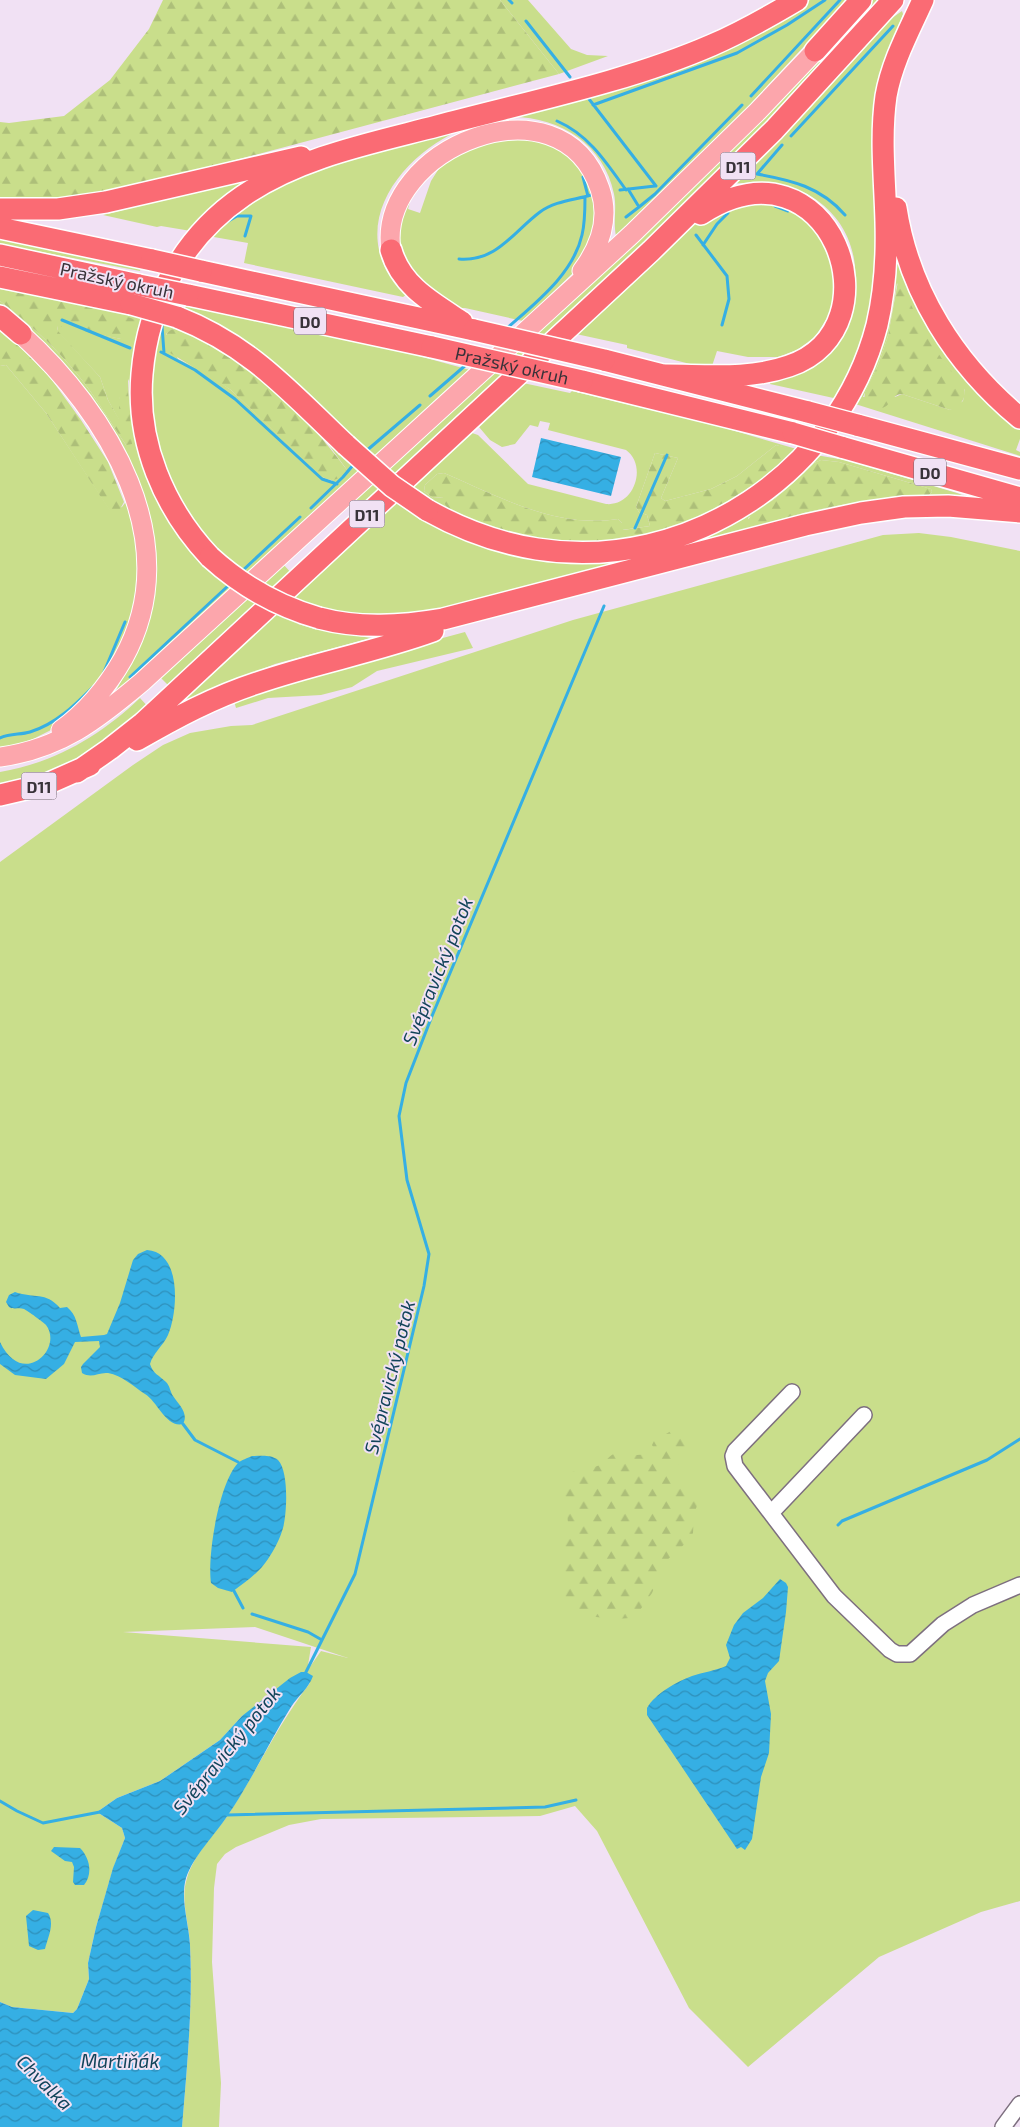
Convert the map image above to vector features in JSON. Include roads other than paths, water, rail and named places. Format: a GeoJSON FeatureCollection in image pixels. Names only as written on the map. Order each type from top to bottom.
{"type":"FeatureCollection","features":[{"type":"Feature","properties":{"kind":"highway"},"geometry":{"type":"LineString","coordinates":[[797,0],[725,39],[664,63],[314,161],[267,181],[243,196],[220,214],[193,243],[171,274],[161,294],[149,329],[143,364],[142,400],[146,436],[158,478],[186,528],[210,557],[237,580],[286,608],[319,618],[356,625],[401,625],[443,619],[854,514],[904,507],[948,506],[1020,512]]}},
{"type":"Feature","properties":{"kind":"highway"},"geometry":{"type":"LineString","coordinates":[[815,51],[861,0]]}},
{"type":"Feature","properties":{"kind":"highway","name":"D11"},"geometry":{"type":"LineString","coordinates":[[0,795],[47,784],[77,772],[143,723],[651,251],[774,130],[894,0]]}},
{"type":"Feature","properties":{"kind":"highway"},"geometry":{"type":"LineString","coordinates":[[0,277],[131,304],[177,317],[208,330],[245,353],[289,390],[392,486],[427,510],[469,530],[524,546],[581,552],[624,550],[673,539],[719,520],[756,498],[800,461],[822,435],[849,394],[868,353],[883,297],[886,268],[883,133],[886,97],[891,73],[923,0]]}},
{"type":"Feature","properties":{"kind":"highway"},"geometry":{"type":"LineString","coordinates":[[914,20],[898,81],[892,144],[895,202],[904,245],[923,295],[952,345],[977,377],[1020,418]]}},
{"type":"Feature","properties":{"kind":"highway"},"geometry":{"type":"LineString","coordinates":[[0,209],[58,209],[114,201],[264,164],[392,138]]}},
{"type":"Feature","properties":{"kind":"highway"},"geometry":{"type":"LineString","coordinates":[[651,251],[720,202],[741,195],[776,195],[798,203],[824,224],[838,247],[845,274],[844,298],[834,328],[822,345],[807,358],[789,366],[749,375],[665,375]]}},
{"type":"Feature","properties":{"kind":"highway","name":"Pražský okruh"},"geometry":{"type":"LineString","coordinates":[[0,228],[463,326],[665,375],[1020,469]]}},
{"type":"Feature","properties":{"kind":"highway"},"geometry":{"type":"LineString","coordinates":[[391,250],[397,269],[410,284],[463,326]]}},
{"type":"Feature","properties":{"kind":"highway","name":"Pražský okruh"},"geometry":{"type":"LineString","coordinates":[[0,255],[582,381],[793,433],[1020,498]]}},
{"type":"Feature","properties":{"kind":"highway"},"geometry":{"type":"LineString","coordinates":[[0,316],[21,334]]}},
{"type":"Feature","properties":{"kind":"highway"},"geometry":{"type":"LineString","coordinates":[[77,772],[175,718],[234,691],[298,670],[418,636],[508,603]]}},
{"type":"Feature","properties":{"kind":"main road"},"geometry":{"type":"LineString","coordinates":[[0,756],[29,752],[57,742],[103,716],[232,601],[676,192],[815,51]]}},
{"type":"Feature","properties":{"kind":"main road"},"geometry":{"type":"LineString","coordinates":[[391,250],[389,240],[390,222],[402,195],[418,175],[448,151],[472,139],[499,131],[526,130],[550,134],[571,147],[589,166],[602,193],[604,212],[602,231],[591,259],[550,308]]}},
{"type":"Feature","properties":{"kind":"main road"},"geometry":{"type":"LineString","coordinates":[[0,756],[40,742],[60,730],[100,694],[119,666],[135,635],[142,607],[146,578],[145,542],[141,518],[133,492],[119,460],[96,421],[71,386],[42,353],[21,334]]}},
{"type":"Feature","properties":{"kind":"street"},"geometry":{"type":"LineString","coordinates":[[792,1392],[735,1451],[733,1456],[735,1466],[834,1596],[890,1650],[897,1654],[910,1654],[942,1624],[973,1605],[1020,1586]]}},
{"type":"Feature","properties":{"kind":"street"},"geometry":{"type":"LineString","coordinates":[[771,1513],[864,1415]]}},
{"type":"Feature","properties":{"kind":"street"},"geometry":{"type":"LineString","coordinates":[[1009,2125],[1020,2104]]}},
{"type":"Feature","properties":{"kind":"water"},"geometry":{"type":"Polygon","coordinates":[[[541,438],[621,457],[611,496],[532,477],[541,438]]]}},
{"type":"Feature","properties":{"kind":"water"},"geometry":{"type":"Polygon","coordinates":[[[147,1250],[158,1253],[166,1261],[172,1272],[175,1299],[168,1335],[153,1356],[150,1364],[167,1384],[182,1409],[185,1416],[183,1424],[172,1422],[162,1414],[150,1398],[118,1376],[108,1373],[86,1375],[82,1373],[81,1367],[83,1364],[100,1347],[99,1341],[75,1342],[64,1364],[46,1379],[15,1375],[0,1364],[0,1342],[9,1356],[19,1363],[29,1364],[38,1360],[50,1344],[50,1335],[46,1325],[24,1309],[9,1307],[6,1302],[9,1295],[15,1292],[49,1299],[60,1308],[67,1307],[70,1310],[75,1317],[81,1337],[104,1335],[107,1334],[120,1303],[133,1260],[138,1254],[147,1250]]]}},
{"type":"Feature","properties":{"kind":"water"},"geometry":{"type":"Polygon","coordinates":[[[252,1456],[272,1457],[278,1460],[282,1466],[286,1493],[284,1522],[279,1540],[264,1564],[232,1592],[218,1588],[211,1583],[210,1571],[213,1538],[220,1503],[231,1473],[239,1462],[252,1456]]]}},
{"type":"Feature","properties":{"kind":"water"},"geometry":{"type":"Polygon","coordinates":[[[780,1579],[788,1587],[779,1661],[768,1673],[765,1681],[771,1714],[769,1753],[761,1777],[752,1839],[745,1850],[741,1847],[737,1849],[647,1715],[647,1708],[661,1693],[679,1682],[726,1666],[730,1658],[726,1645],[734,1625],[743,1613],[763,1598],[780,1579]]]}},
{"type":"Feature","properties":{"kind":"water","name":"Martiňák"},"geometry":{"type":"Polygon","coordinates":[[[301,1672],[306,1672],[313,1676],[291,1707],[237,1802],[199,1853],[186,1878],[184,1894],[190,1945],[191,1991],[182,2127],[0,2127],[0,2002],[12,2007],[73,2013],[77,2009],[89,1979],[88,1963],[96,1927],[113,1868],[125,1838],[122,1828],[97,1812],[117,1798],[160,1781],[220,1740],[242,1716],[290,1678],[301,1672]]]}},
{"type":"Feature","properties":{"kind":"water"},"geometry":{"type":"Polygon","coordinates":[[[54,1847],[80,1848],[86,1856],[89,1866],[89,1876],[84,1885],[75,1885],[73,1882],[74,1867],[72,1862],[65,1861],[51,1851],[54,1847]]]}},
{"type":"Feature","properties":{"kind":"water"},"geometry":{"type":"Polygon","coordinates":[[[33,1910],[48,1913],[50,1917],[50,1931],[45,1949],[38,1950],[29,1946],[26,1916],[33,1910]]]}},
{"type":"Feature","properties":{"kind":"waterway","name":"Svépravický potok"},"geometry":{"type":"LineString","coordinates":[[509,0],[512,3]]}},
{"type":"Feature","properties":{"kind":"waterway"},"geometry":{"type":"LineString","coordinates":[[593,105],[737,53],[787,25],[825,0]]}},
{"type":"Feature","properties":{"kind":"waterway"},"geometry":{"type":"LineString","coordinates":[[751,96],[840,0]]}},
{"type":"Feature","properties":{"kind":"waterway","name":"Svépravický potok"},"geometry":{"type":"LineString","coordinates":[[526,21],[570,77]]}},
{"type":"Feature","properties":{"kind":"waterway"},"geometry":{"type":"LineString","coordinates":[[791,136],[893,26]]}},
{"type":"Feature","properties":{"kind":"waterway","name":"Svépravický potok"},"geometry":{"type":"LineString","coordinates":[[589,99],[656,186]]}},
{"type":"Feature","properties":{"kind":"waterway"},"geometry":{"type":"LineString","coordinates":[[628,189],[639,207],[655,194],[742,105]]}},
{"type":"Feature","properties":{"kind":"waterway"},"geometry":{"type":"LineString","coordinates":[[557,121],[588,142],[626,190]]}},
{"type":"Feature","properties":{"kind":"waterway"},"geometry":{"type":"LineString","coordinates":[[757,174],[782,145]]}},
{"type":"Feature","properties":{"kind":"waterway"},"geometry":{"type":"LineString","coordinates":[[757,174],[793,182],[816,191],[836,205],[845,215]]}},
{"type":"Feature","properties":{"kind":"waterway"},"geometry":{"type":"LineString","coordinates":[[583,177],[588,196]]}},
{"type":"Feature","properties":{"kind":"waterway"},"geometry":{"type":"LineString","coordinates":[[620,190],[655,186]]}},
{"type":"Feature","properties":{"kind":"waterway"},"geometry":{"type":"LineString","coordinates":[[459,259],[472,259],[484,256],[504,244],[546,208],[591,195]]}},
{"type":"Feature","properties":{"kind":"waterway"},"geometry":{"type":"LineString","coordinates":[[505,330],[551,288],[570,263],[582,235],[585,197]]}},
{"type":"Feature","properties":{"kind":"waterway"},"geometry":{"type":"LineString","coordinates":[[775,206],[788,211]]}},
{"type":"Feature","properties":{"kind":"waterway"},"geometry":{"type":"LineString","coordinates":[[626,217],[639,207]]}},
{"type":"Feature","properties":{"kind":"waterway"},"geometry":{"type":"LineString","coordinates":[[703,245],[717,224],[728,213]]}},
{"type":"Feature","properties":{"kind":"waterway"},"geometry":{"type":"LineString","coordinates":[[225,223],[237,216],[251,216],[245,236]]}},
{"type":"Feature","properties":{"kind":"waterway","name":"Svépravický potok"},"geometry":{"type":"LineString","coordinates":[[696,235],[727,276],[729,299],[722,325]]}},
{"type":"Feature","properties":{"kind":"waterway"},"geometry":{"type":"LineString","coordinates":[[62,320],[130,348]]}},
{"type":"Feature","properties":{"kind":"waterway"},"geometry":{"type":"LineString","coordinates":[[164,320],[162,326],[164,353]]}},
{"type":"Feature","properties":{"kind":"waterway"},"geometry":{"type":"LineString","coordinates":[[161,352],[195,370],[235,399],[322,479],[337,484]]}},
{"type":"Feature","properties":{"kind":"waterway"},"geometry":{"type":"LineString","coordinates":[[430,396],[467,364]]}},
{"type":"Feature","properties":{"kind":"waterway"},"geometry":{"type":"LineString","coordinates":[[365,452],[420,405]]}},
{"type":"Feature","properties":{"kind":"waterway","name":"Svépravický potok"},"geometry":{"type":"LineString","coordinates":[[635,528],[667,455]]}},
{"type":"Feature","properties":{"kind":"waterway"},"geometry":{"type":"LineString","coordinates":[[311,508],[354,464]]}},
{"type":"Feature","properties":{"kind":"waterway"},"geometry":{"type":"LineString","coordinates":[[241,572],[300,517]]}},
{"type":"Feature","properties":{"kind":"waterway"},"geometry":{"type":"LineString","coordinates":[[130,677],[230,584]]}},
{"type":"Feature","properties":{"kind":"waterway","name":"Svépravický potok"},"geometry":{"type":"LineString","coordinates":[[305,1674],[355,1574],[424,1286],[429,1254],[407,1180],[399,1116],[406,1083],[432,1016],[604,606]]}},
{"type":"Feature","properties":{"kind":"waterway"},"geometry":{"type":"LineString","coordinates":[[104,672],[125,622]]}},
{"type":"Feature","properties":{"kind":"waterway"},"geometry":{"type":"LineString","coordinates":[[0,738],[39,729],[57,719],[93,687]]}},
{"type":"Feature","properties":{"kind":"waterway"},"geometry":{"type":"LineString","coordinates":[[183,1424],[195,1440],[238,1462]]}},
{"type":"Feature","properties":{"kind":"waterway"},"geometry":{"type":"LineString","coordinates":[[838,1525],[842,1521],[987,1460],[1020,1439]]}},
{"type":"Feature","properties":{"kind":"waterway"},"geometry":{"type":"LineString","coordinates":[[234,1591],[243,1608]]}},
{"type":"Feature","properties":{"kind":"waterway"},"geometry":{"type":"LineString","coordinates":[[252,1614],[308,1632],[322,1640]]}},
{"type":"Feature","properties":{"kind":"waterway"},"geometry":{"type":"LineString","coordinates":[[227,1815],[545,1807],[576,1800]]}},
{"type":"Feature","properties":{"kind":"waterway"},"geometry":{"type":"LineString","coordinates":[[0,1801],[43,1823],[100,1812]]}},
{"type":"Feature","properties":{"kind":"water label","name":"Chvalka"},"geometry":{"type":"Point","coordinates":[45,2082]}}]}
